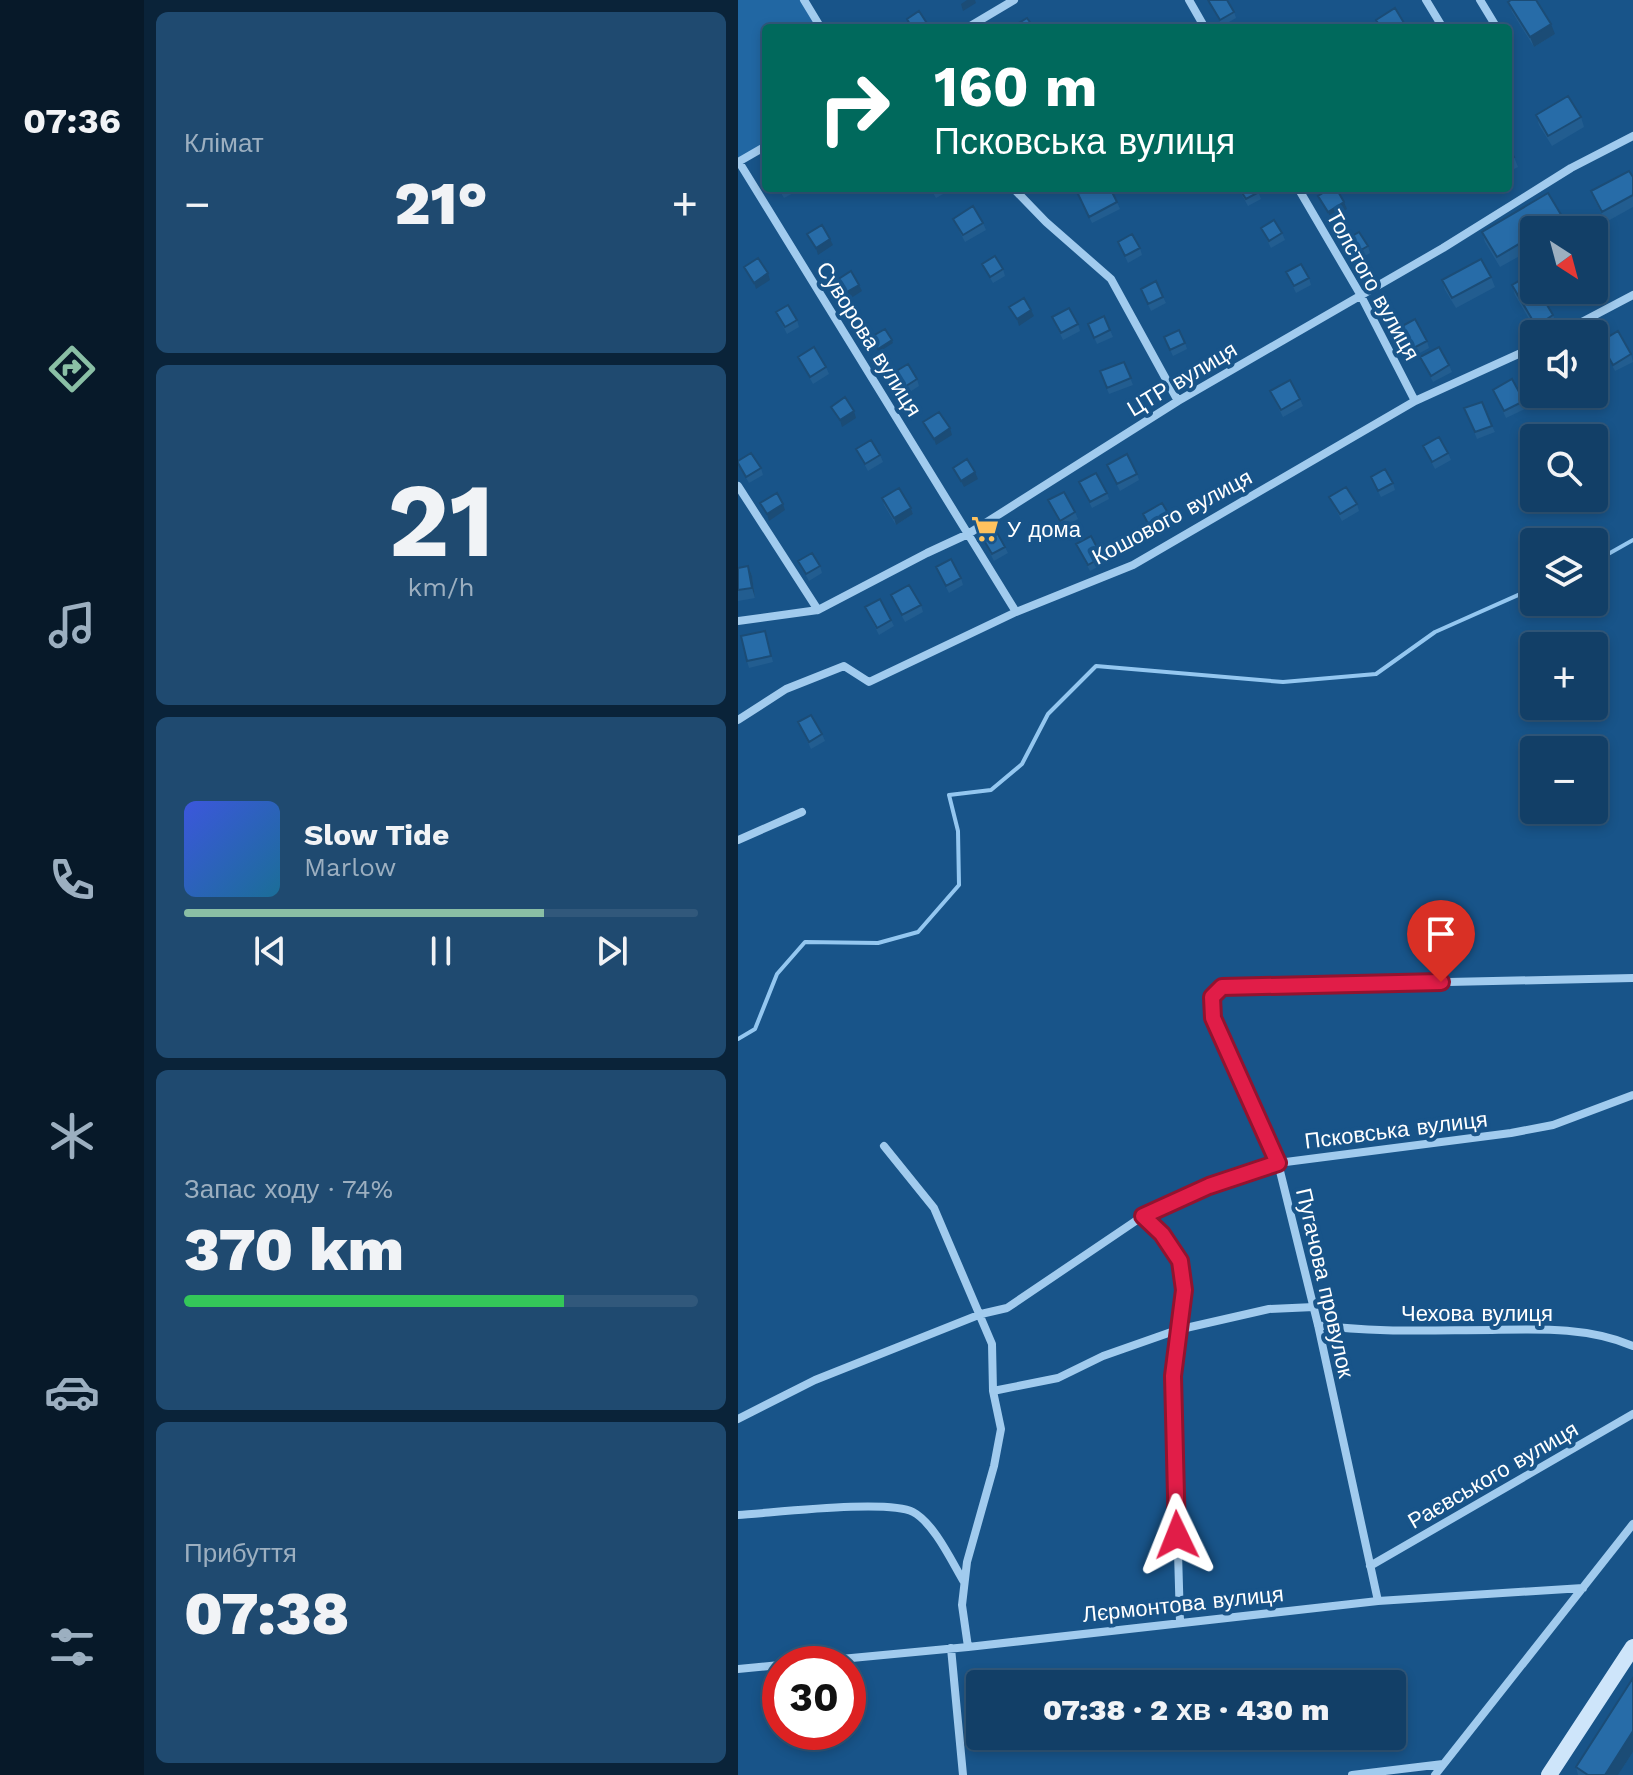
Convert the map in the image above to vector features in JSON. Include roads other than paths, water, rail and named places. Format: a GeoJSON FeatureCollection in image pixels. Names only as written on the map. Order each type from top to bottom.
{"type":"FeatureCollection","features":[{"type":"Feature","properties":{"kind":"main road"},"geometry":{"type":"LineString","coordinates":[[1549,1775],[1633,1647]]}},
{"type":"Feature","properties":{"kind":"street"},"geometry":{"type":"LineString","coordinates":[[804,0],[819,24]]}},
{"type":"Feature","properties":{"kind":"street"},"geometry":{"type":"LineString","coordinates":[[972,24],[1001,3],[1014,0]]}},
{"type":"Feature","properties":{"kind":"street"},"geometry":{"type":"LineString","coordinates":[[1189,0],[1203,24]]}},
{"type":"Feature","properties":{"kind":"street"},"geometry":{"type":"LineString","coordinates":[[1426,0],[1441,24]]}},
{"type":"Feature","properties":{"kind":"street"},"geometry":{"type":"LineString","coordinates":[[1480,0],[1495,24]]}},
{"type":"Feature","properties":{"kind":"street","name":"ЦТР вулиця"},"geometry":{"type":"LineString","coordinates":[[738,621],[818,610],[968,534],[1178,401],[1443,248],[1571,168],[1633,136]]}},
{"type":"Feature","properties":{"kind":"street"},"geometry":{"type":"LineString","coordinates":[[738,162],[762,148]]}},
{"type":"Feature","properties":{"kind":"street","name":"Суворова вулиця"},"geometry":{"type":"LineString","coordinates":[[738,162],[1016,612]]}},
{"type":"Feature","properties":{"kind":"street"},"geometry":{"type":"LineString","coordinates":[[1017,192],[1111,279],[1178,401]]}},
{"type":"Feature","properties":{"kind":"street","name":"Толстого вулиця"},"geometry":{"type":"LineString","coordinates":[[1300,192],[1360,294],[1415,401]]}},
{"type":"Feature","properties":{"kind":"street"},"geometry":{"type":"LineString","coordinates":[[1586,320],[1633,295]]}},
{"type":"Feature","properties":{"kind":"street","name":"Кошового вулиця"},"geometry":{"type":"LineString","coordinates":[[738,720],[786,689],[844,666],[869,682],[1016,612],[1133,565],[1415,401],[1520,353]]}},
{"type":"Feature","properties":{"kind":"street"},"geometry":{"type":"LineString","coordinates":[[738,486],[818,610]]}},
{"type":"Feature","properties":{"kind":"street"},"geometry":{"type":"LineString","coordinates":[[738,840],[802,812]]}},
{"type":"Feature","properties":{"kind":"street","name":"Пугачова провулок"},"geometry":{"type":"LineString","coordinates":[[1378,1601],[1314,1307],[1278,1163],[1213,1018],[1212,997],[1222,987],[1633,978]]}},
{"type":"Feature","properties":{"kind":"street","name":"Псковська вулиця"},"geometry":{"type":"LineString","coordinates":[[738,1419],[815,1380],[981,1314],[1007,1308],[1143,1216],[1209,1186],[1278,1163],[1553,1125],[1633,1095]]}},
{"type":"Feature","properties":{"kind":"street"},"geometry":{"type":"LineString","coordinates":[[884,1146],[934,1208],[992,1344],[993,1391],[1001,1429],[967,1562],[962,1605],[968,1647]]}},
{"type":"Feature","properties":{"kind":"street"},"geometry":{"type":"LineString","coordinates":[[1143,1216],[1162,1234],[1180,1261],[1184,1290],[1173,1376],[1180,1622]]}},
{"type":"Feature","properties":{"kind":"street"},"geometry":{"type":"LineString","coordinates":[[993,1391],[1058,1378],[1103,1356],[1177,1330],[1269,1309],[1314,1307]]}},
{"type":"Feature","properties":{"kind":"street","name":"Чехова вулиця"},"geometry":{"type":"LineString","coordinates":[[1318,1325],[1361,1330],[1544,1329],[1609,1335],[1633,1346]]}},
{"type":"Feature","properties":{"kind":"street","name":"Раєвського вулиця"},"geometry":{"type":"LineString","coordinates":[[1370,1566],[1633,1414]]}},
{"type":"Feature","properties":{"kind":"street"},"geometry":{"type":"LineString","coordinates":[[738,1515],[889,1506],[914,1513],[935,1534],[965,1583]]}},
{"type":"Feature","properties":{"kind":"street"},"geometry":{"type":"LineString","coordinates":[[1435,1775],[1633,1524]]}},
{"type":"Feature","properties":{"kind":"street","name":"Лєрмонтова вулиця"},"geometry":{"type":"LineString","coordinates":[[866,1656],[1378,1601],[1583,1588]]}},
{"type":"Feature","properties":{"kind":"street"},"geometry":{"type":"LineString","coordinates":[[951,1648],[963,1775]]}},
{"type":"Feature","properties":{"kind":"street"},"geometry":{"type":"LineString","coordinates":[[738,1669],[762,1667]]}},
{"type":"Feature","properties":{"kind":"street"},"geometry":{"type":"LineString","coordinates":[[1352,1775],[1443,1764]]}},
{"type":"Feature","properties":{"kind":"waterway"},"geometry":{"type":"LineString","coordinates":[[1608,554],[1633,540]]}},
{"type":"Feature","properties":{"kind":"waterway"},"geometry":{"type":"LineString","coordinates":[[738,1039],[755,1029],[777,974],[805,942],[878,943],[918,932],[959,885],[958,831],[949,795],[991,790],[1022,764],[1048,714],[1096,666],[1283,682],[1376,674],[1435,632],[1520,594]]}},
{"type":"Feature","properties":{"kind":"place","name":"У дома"},"geometry":{"type":"Point","coordinates":[985,529]}}]}
